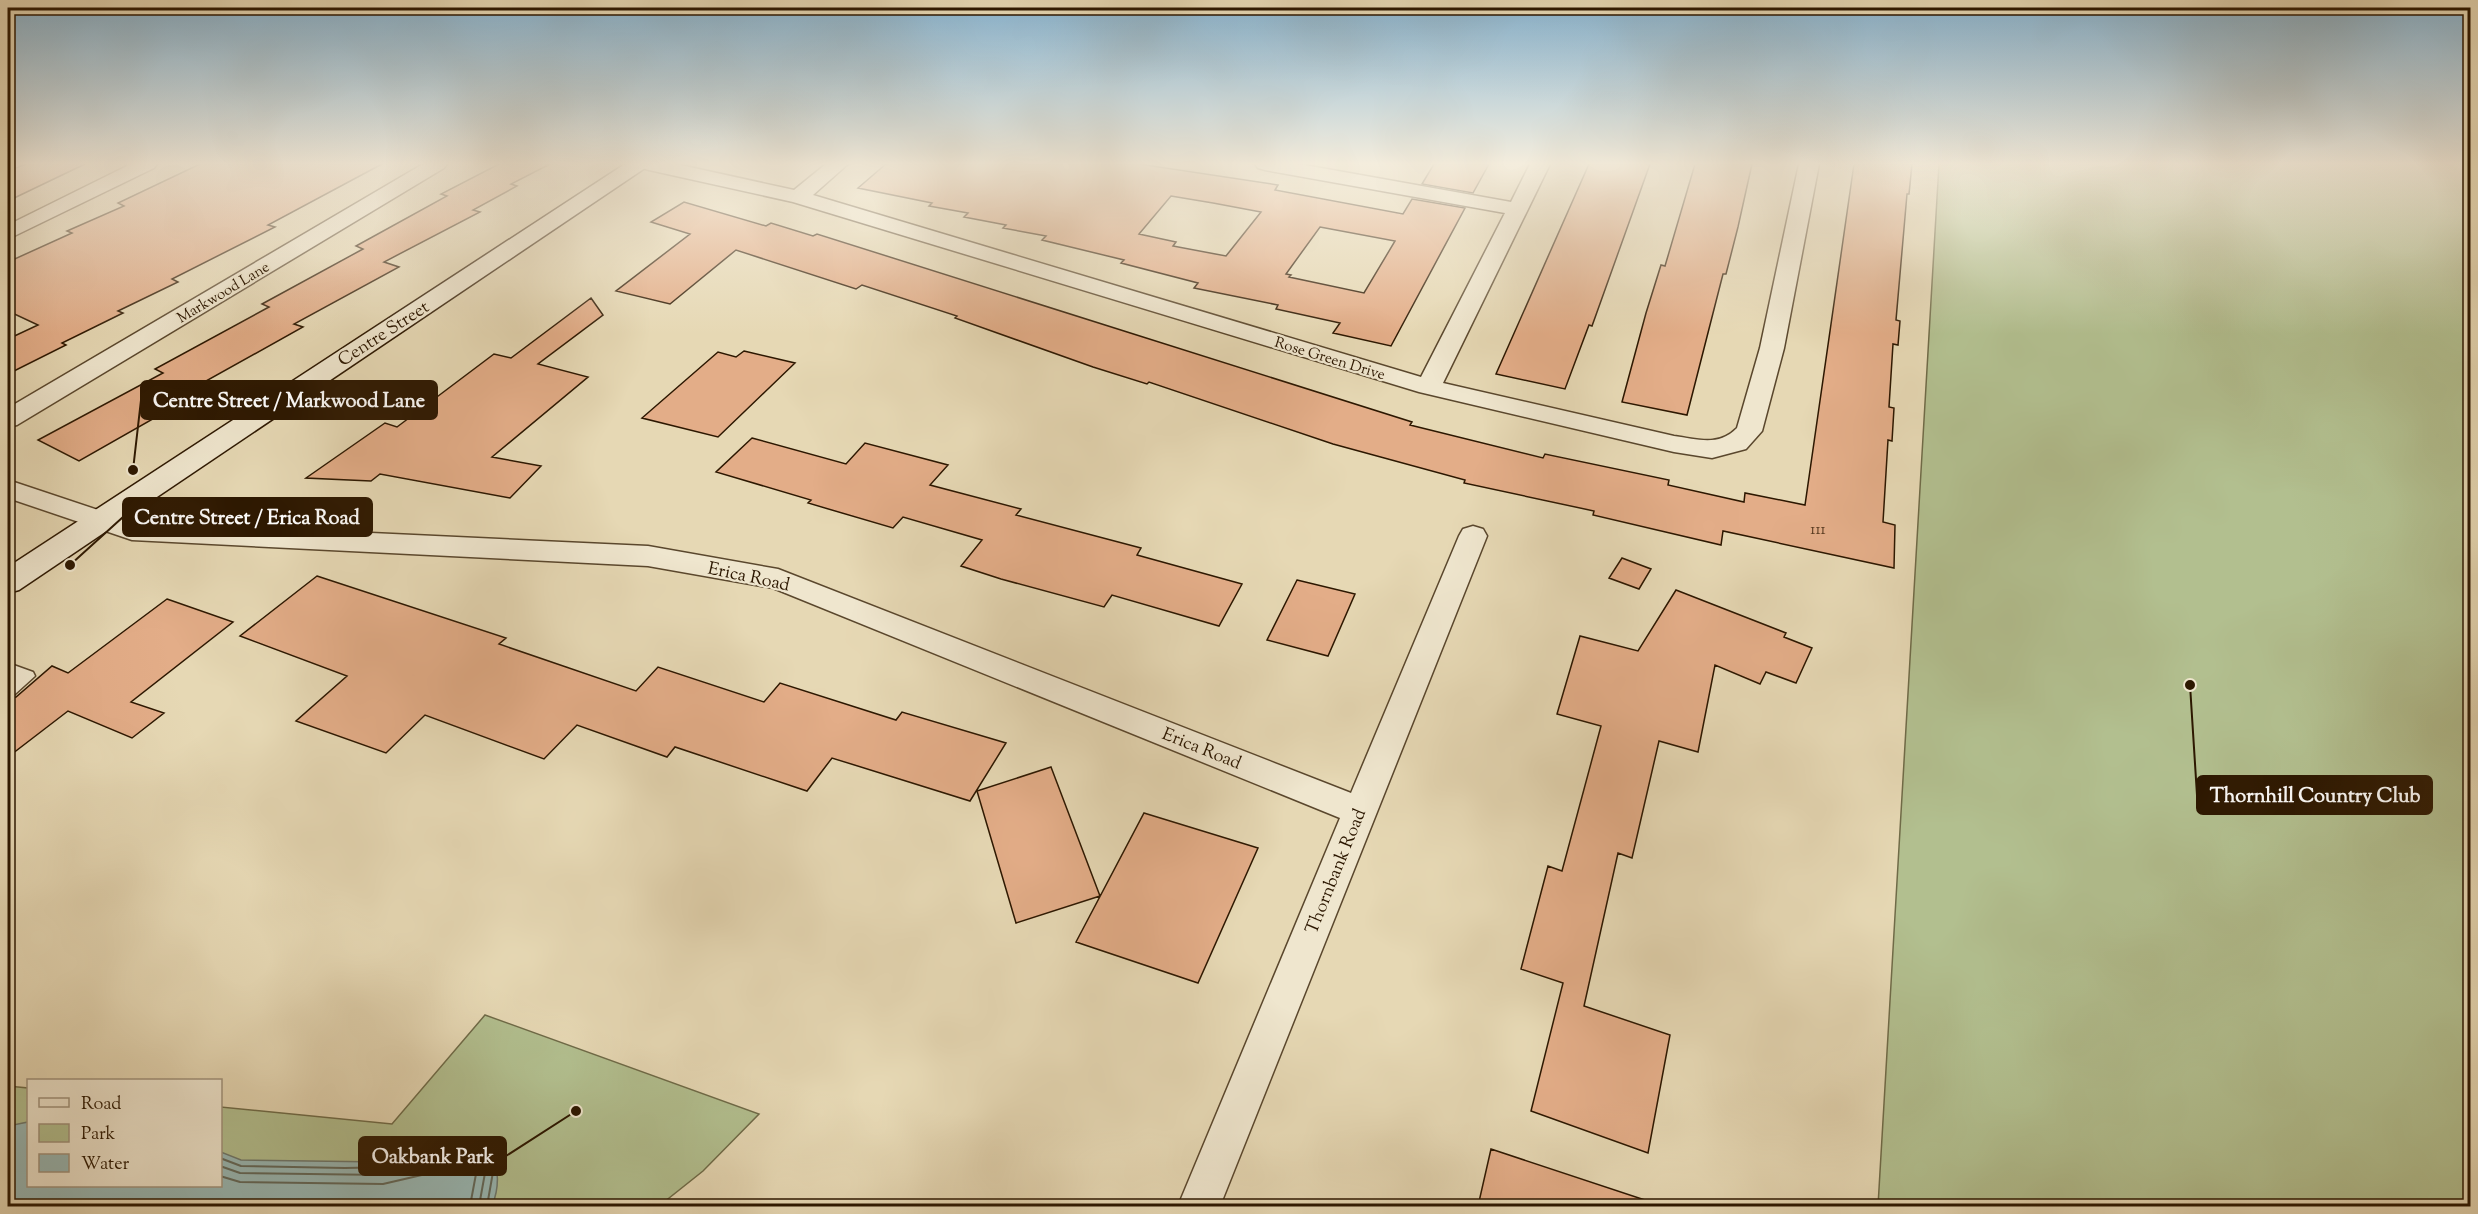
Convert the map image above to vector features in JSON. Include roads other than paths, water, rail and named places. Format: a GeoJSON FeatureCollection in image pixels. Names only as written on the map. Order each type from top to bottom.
{"type":"FeatureCollection","features":[{"type":"Feature","properties":{"kind":"main road","name":"Centre Street"},"geometry":{"type":"LineString","coordinates":[[8,582],[554,221]]}},
{"type":"Feature","properties":{"kind":"street"},"geometry":{"type":"LineString","coordinates":[[8,233],[33,221]]}},
{"type":"Feature","properties":{"kind":"street","name":"Markwood Lane"},"geometry":{"type":"LineString","coordinates":[[8,419],[342,221]]}},
{"type":"Feature","properties":{"kind":"street","name":"Rose Green Drive"},"geometry":{"type":"LineString","coordinates":[[876,221],[1428,387],[1674,444],[1712,450],[1737,443],[1749,430],[1772,348],[1798,221]]}},
{"type":"Feature","properties":{"kind":"street"},"geometry":{"type":"LineString","coordinates":[[1428,387],[1512,221]]}},
{"type":"Feature","properties":{"kind":"street"},"geometry":{"type":"LineString","coordinates":[[8,489],[97,521]]}},
{"type":"Feature","properties":{"kind":"street","name":"Erica Road"},"geometry":{"type":"LineString","coordinates":[[97,521],[132,531],[648,556],[778,579],[1360,811]]}},
{"type":"Feature","properties":{"kind":"street","name":"Thornbank Road"},"geometry":{"type":"LineString","coordinates":[[1199,1206],[1473,536]]}},
{"type":"Feature","properties":{"kind":"lane"},"geometry":{"type":"LineString","coordinates":[[8,669],[27,676],[8,691]]}},
{"type":"Feature","properties":{"kind":"water"},"geometry":{"type":"Polygon","coordinates":[[[27,1122],[27,1187],[222,1187],[222,1152],[241,1160],[383,1162],[436,1148],[474,1146],[494,1156],[497,1187],[492,1206],[8,1206],[8,1126],[27,1122]]]}},
{"type":"Feature","properties":{"kind":"place","name":"Centre Street / Markwood Lane"},"geometry":{"type":"Point","coordinates":[133,470]}},
{"type":"Feature","properties":{"kind":"place","name":"Centre Street / Erica Road"},"geometry":{"type":"Point","coordinates":[70,565]}},
{"type":"Feature","properties":{"kind":"place","name":"Thornhill Country Club"},"geometry":{"type":"Point","coordinates":[2190,685]}},
{"type":"Feature","properties":{"kind":"place","name":"Oakbank Park"},"geometry":{"type":"Point","coordinates":[576,1111]}}]}
